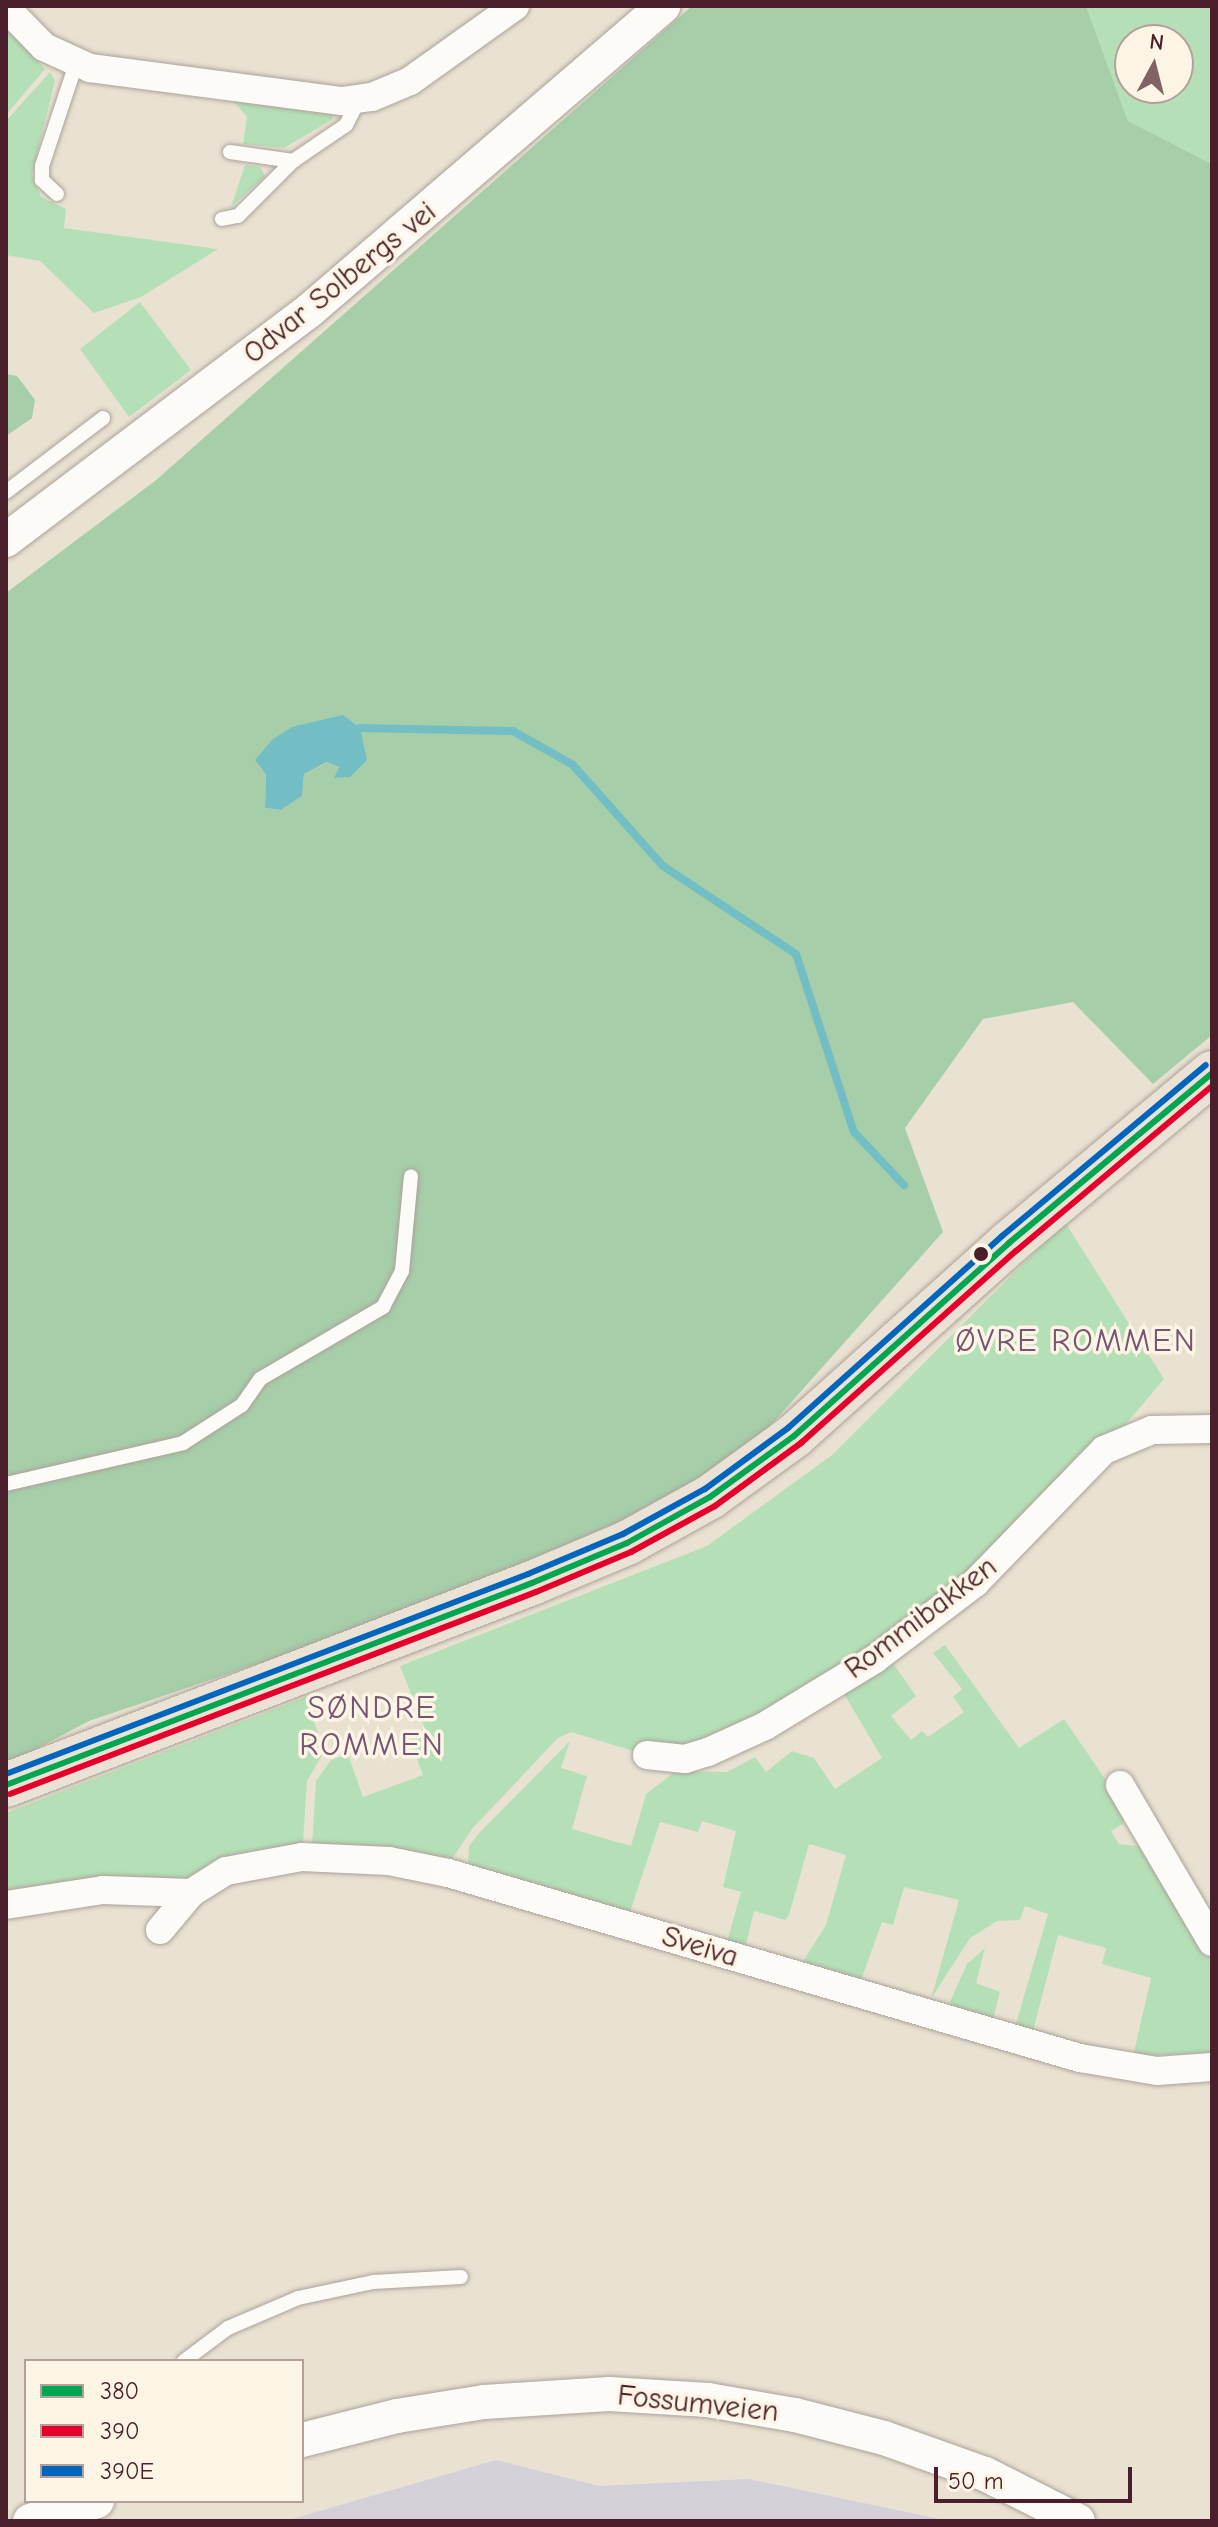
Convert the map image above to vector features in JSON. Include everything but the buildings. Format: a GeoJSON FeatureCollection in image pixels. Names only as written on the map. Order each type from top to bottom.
{"type":"FeatureCollection","features":[{"type":"Feature","properties":{"kind":"highway"},"geometry":{"type":"LineString","coordinates":[[6,1785],[532,1583],[689,1510],[794,1436],[1009,1243],[1212,1073]]}},
{"type":"Feature","properties":{"kind":"street"},"geometry":{"type":"LineString","coordinates":[[6,8],[44,47],[76,64],[307,99],[359,100],[410,81],[515,6]]}},
{"type":"Feature","properties":{"kind":"street","name":"Odvar Solbergs vei"},"geometry":{"type":"LineString","coordinates":[[6,540],[310,310],[659,7]]}},
{"type":"Feature","properties":{"kind":"street","name":"Rommibakken"},"geometry":{"type":"LineString","coordinates":[[647,1755],[685,1759],[708,1752],[765,1726],[875,1659],[975,1583],[1104,1450],[1152,1430],[1212,1429]]}},
{"type":"Feature","properties":{"kind":"street"},"geometry":{"type":"LineString","coordinates":[[1120,1785],[1212,1942]]}},
{"type":"Feature","properties":{"kind":"street","name":"Sveiva"},"geometry":{"type":"LineString","coordinates":[[160,1930],[191,1893],[226,1871],[302,1857],[419,1866],[1080,2058],[1157,2071],[1212,2067]]}},
{"type":"Feature","properties":{"kind":"street"},"geometry":{"type":"LineString","coordinates":[[6,1905],[103,1890],[191,1893]]}},
{"type":"Feature","properties":{"kind":"street","name":"Fossumveien"},"geometry":{"type":"LineString","coordinates":[[304,2439],[397,2416],[484,2402],[609,2394],[708,2400],[795,2415],[898,2442],[985,2474],[1078,2521]]}},
{"type":"Feature","properties":{"kind":"street"},"geometry":{"type":"LineString","coordinates":[[30,2521],[90,2503]]}},
{"type":"Feature","properties":{"kind":"lane"},"geometry":{"type":"LineString","coordinates":[[57,194],[42,180],[42,166],[76,64]]}},
{"type":"Feature","properties":{"kind":"lane"},"geometry":{"type":"LineString","coordinates":[[222,219],[238,216],[293,161],[346,125],[359,100]]}},
{"type":"Feature","properties":{"kind":"lane"},"geometry":{"type":"LineString","coordinates":[[230,152],[293,161]]}},
{"type":"Feature","properties":{"kind":"lane"},"geometry":{"type":"LineString","coordinates":[[6,492],[103,418]]}},
{"type":"Feature","properties":{"kind":"lane"},"geometry":{"type":"LineString","coordinates":[[6,1484],[183,1443],[242,1405],[260,1379],[383,1307],[402,1271],[411,1176]]}},
{"type":"Feature","properties":{"kind":"lane"},"geometry":{"type":"LineString","coordinates":[[187,2359],[228,2328],[298,2298],[373,2282],[461,2277]]}},
{"type":"Feature","properties":{"kind":"shaded area"},"geometry":{"type":"Polygon","coordinates":[[[496,2460],[599,2486],[749,2479],[949,2521],[285,2521],[496,2460]]]}},
{"type":"Feature","properties":{"kind":"green space"},"geometry":{"type":"Polygon","coordinates":[[[692,6],[1086,6],[1114,83],[1114,104],[1122,104],[1128,121],[1212,164],[1212,1035],[1153,1084],[1073,1002],[983,1019],[905,1128],[943,1232],[728,1473],[432,1605],[89,1721],[6,1765],[6,593],[155,481],[692,6]],[[360,728],[266,774],[265,808],[281,810],[302,796],[304,774],[328,762],[339,767],[335,777],[360,728]]]}},
{"type":"Feature","properties":{"kind":"green space"},"geometry":{"type":"Polygon","coordinates":[[[1086,6],[1212,6],[1212,164],[1128,121],[1122,104],[1194,104],[1194,24],[1114,24],[1114,83],[1086,6]]]}},
{"type":"Feature","properties":{"kind":"green space"},"geometry":{"type":"Polygon","coordinates":[[[6,27],[45,69],[6,115],[6,27]]]}},
{"type":"Feature","properties":{"kind":"green space"},"geometry":{"type":"Polygon","coordinates":[[[50,72],[55,80],[32,175],[41,197],[66,209],[64,228],[218,249],[141,297],[94,313],[40,261],[6,255],[6,121],[50,72]]]}},
{"type":"Feature","properties":{"kind":"green space"},"geometry":{"type":"Polygon","coordinates":[[[232,99],[332,113],[333,119],[284,148],[243,144],[247,117],[232,99]]]}},
{"type":"Feature","properties":{"kind":"green space"},"geometry":{"type":"Polygon","coordinates":[[[245,165],[260,167],[265,176],[231,207],[245,165]]]}},
{"type":"Feature","properties":{"kind":"green space"},"geometry":{"type":"Polygon","coordinates":[[[140,302],[191,370],[129,417],[80,349],[140,302]]]}},
{"type":"Feature","properties":{"kind":"green space"},"geometry":{"type":"Polygon","coordinates":[[[6,374],[17,376],[35,400],[32,418],[6,436],[6,374]]]}},
{"type":"Feature","properties":{"kind":"green space"},"geometry":{"type":"Polygon","coordinates":[[[1065,1222],[1164,1379],[1104,1450],[885,1652],[916,1696],[891,1716],[911,1740],[922,1731],[928,1737],[964,1712],[953,1697],[962,1689],[933,1653],[945,1645],[1019,1748],[1064,1719],[1125,1808],[1123,1824],[1111,1831],[1119,1844],[1144,1847],[1212,1953],[1212,2053],[1133,2056],[1151,1978],[1102,1964],[1106,1948],[1058,1935],[1033,2031],[1015,2027],[1048,1914],[1025,1906],[1020,1920],[997,1921],[970,1938],[931,1999],[959,1900],[904,1887],[893,1925],[882,1922],[861,1980],[802,1963],[826,1925],[846,1855],[809,1844],[789,1915],[785,1920],[754,1911],[745,1949],[727,1942],[741,1892],[723,1887],[736,1831],[702,1821],[698,1832],[660,1822],[630,1912],[468,1864],[469,1846],[480,1832],[570,1741],[561,1768],[587,1776],[572,1829],[631,1846],[646,1794],[676,1771],[727,1772],[755,1757],[766,1772],[792,1751],[814,1758],[835,1789],[882,1758],[837,1682],[765,1726],[647,1755],[571,1732],[558,1738],[472,1829],[448,1865],[384,1847],[312,1846],[316,1781],[331,1760],[348,1754],[363,1797],[423,1775],[409,1738],[426,1731],[400,1666],[707,1546],[832,1455],[1065,1222]]]}},
{"type":"Feature","properties":{"kind":"green space"},"geometry":{"type":"Polygon","coordinates":[[[306,1697],[324,1752],[307,1781],[302,1857],[207,1881],[6,1905],[6,1813],[306,1697]]]}},
{"type":"Feature","properties":{"kind":"green space"},"geometry":{"type":"Polygon","coordinates":[[[985,1948],[976,1983],[1000,1992],[993,2020],[949,2004],[967,1964],[985,1948]]]}},
{"type":"Feature","properties":{"kind":"water"},"geometry":{"type":"Polygon","coordinates":[[[343,715],[360,728],[367,760],[350,777],[334,778],[339,767],[327,762],[304,774],[302,796],[281,810],[265,808],[266,774],[255,760],[273,739],[292,727],[343,715]]]}},
{"type":"Feature","properties":{"kind":"waterway"},"geometry":{"type":"LineString","coordinates":[[360,728],[513,731],[573,765],[663,866],[796,954],[854,1132],[904,1185]]}},
{"type":"Feature","properties":{"kind":"transit line","name":"390E"},"geometry":{"type":"LineString","coordinates":[[6,1774],[528,1574],[623,1534],[705,1489],[788,1428],[1002,1236],[1206,1065]]}},
{"type":"Feature","properties":{"kind":"transit line","name":"380"},"geometry":{"type":"LineString","coordinates":[[6,1785],[532,1583],[627,1543],[710,1497],[794,1436],[1009,1243],[1212,1073]]}},
{"type":"Feature","properties":{"kind":"transit line","name":"390"},"geometry":{"type":"LineString","coordinates":[[10,1794],[536,1592],[631,1552],[715,1506],[801,1443],[1016,1251],[1212,1086]]}},
{"type":"Feature","properties":{"kind":"district","name":"ØVRE ROMMEN"},"geometry":{"type":"Point","coordinates":[1076,1341]}},
{"type":"Feature","properties":{"kind":"district","name":"SØNDRE ROMMEN"},"geometry":{"type":"Point","coordinates":[372,1728]}}]}
